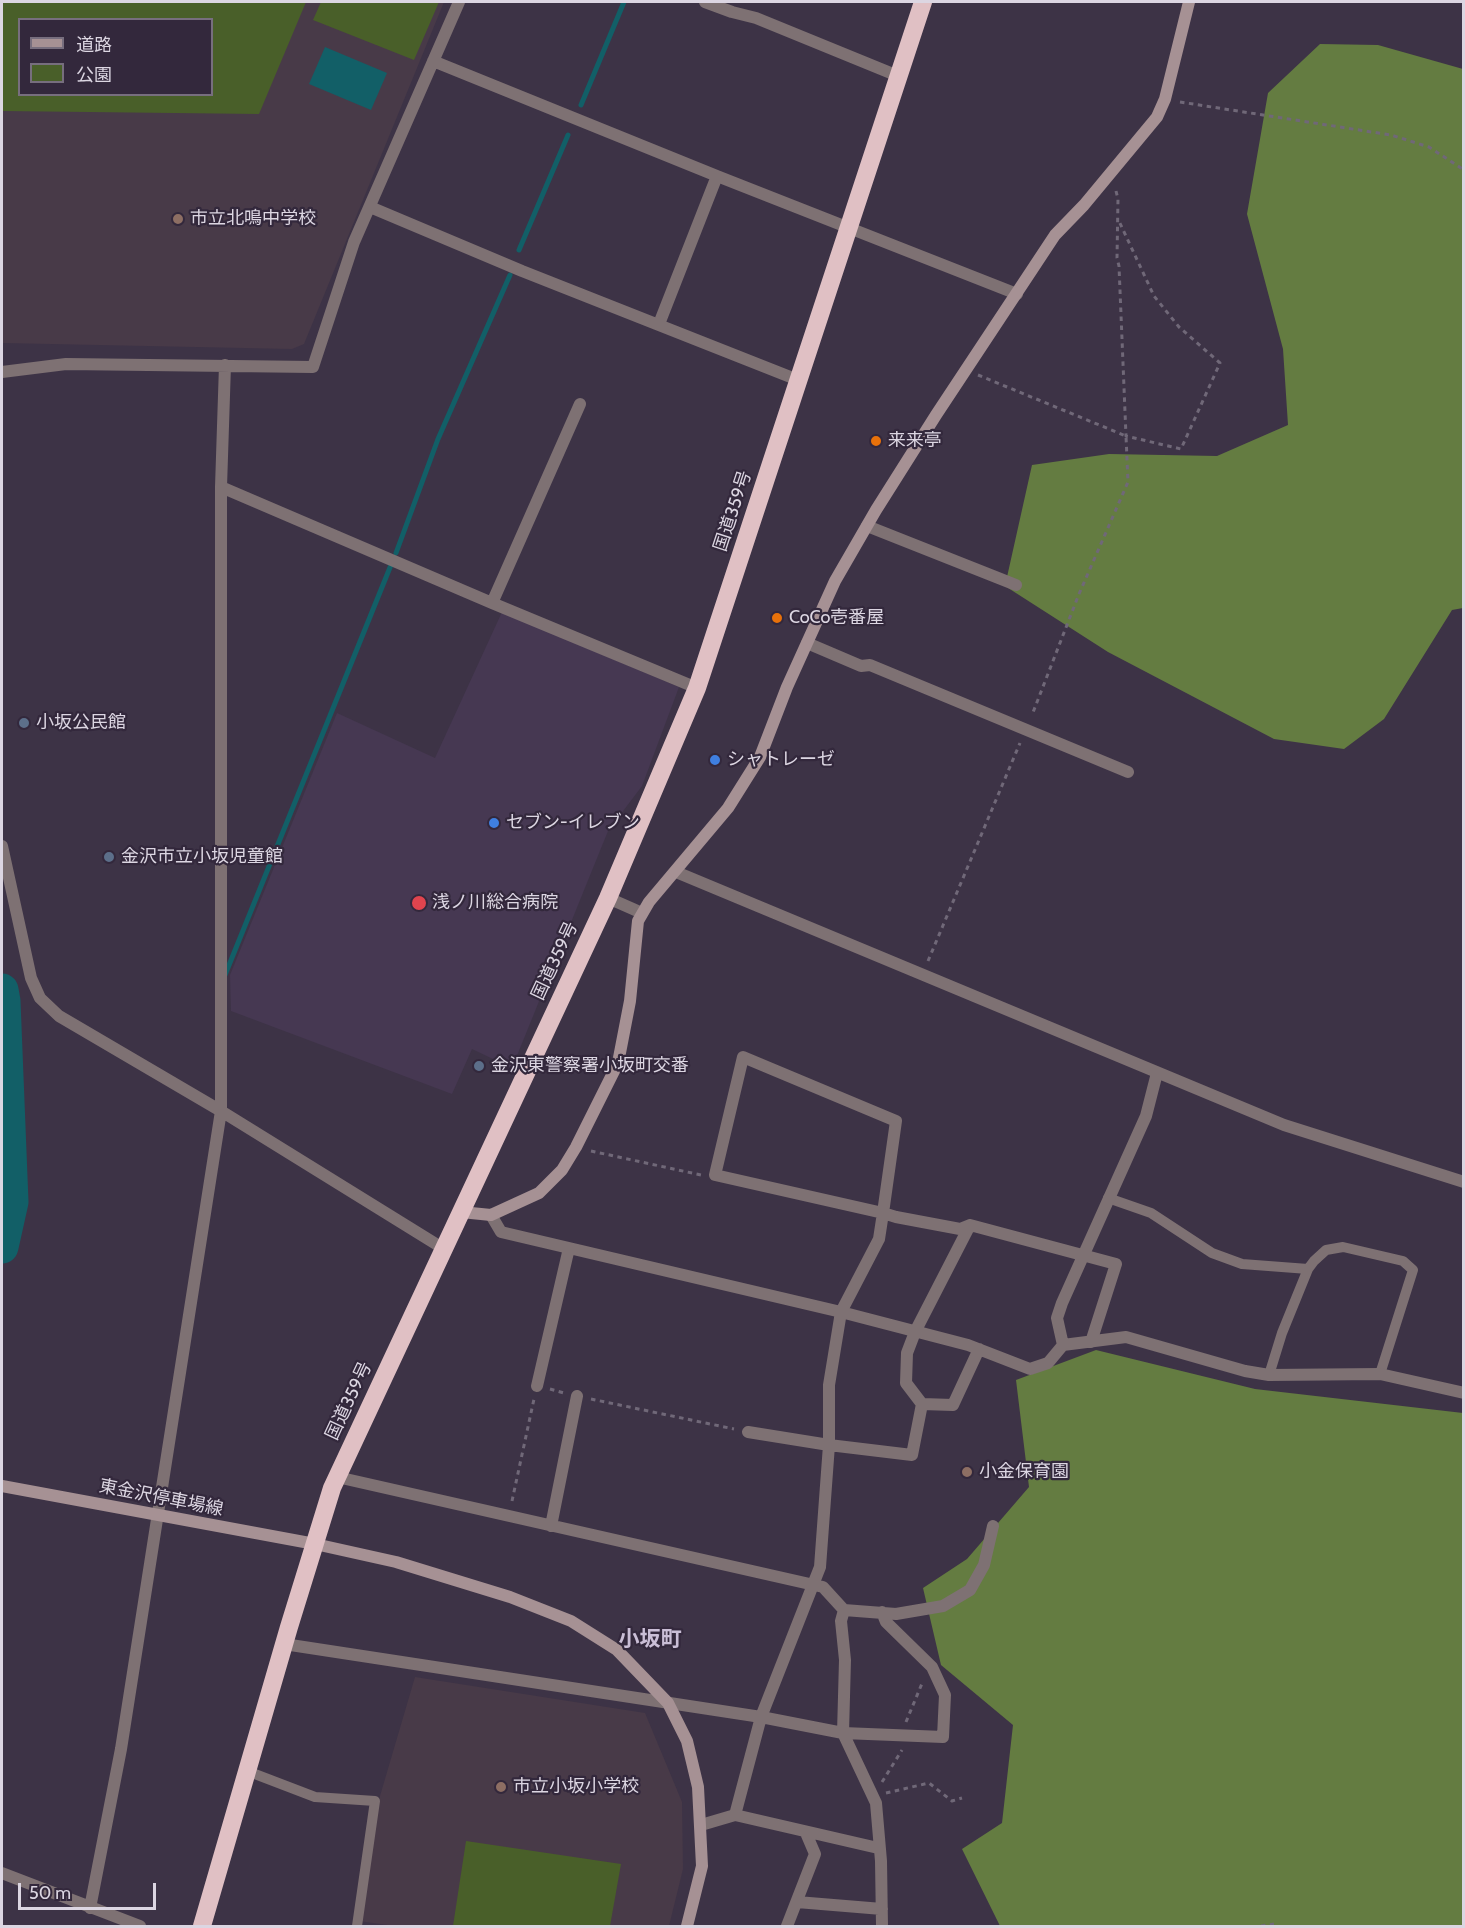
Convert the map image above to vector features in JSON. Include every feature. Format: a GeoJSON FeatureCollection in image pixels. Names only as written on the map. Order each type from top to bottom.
{"type":"FeatureCollection","features":[{"type":"Feature","properties":{"kind":"highway","name":"国道359号"},"geometry":{"type":"LineString","coordinates":[[201,1926],[284,1644],[337,1477],[608,898],[697,688],[923,2]]}},
{"type":"Feature","properties":{"kind":"street"},"geometry":{"type":"LineString","coordinates":[[2,372],[66,364],[313,366],[354,242],[459,2]]}},
{"type":"Feature","properties":{"kind":"street"},"geometry":{"type":"LineString","coordinates":[[705,2],[756,18],[898,76]]}},
{"type":"Feature","properties":{"kind":"street"},"geometry":{"type":"LineString","coordinates":[[461,1212],[491,1215],[539,1193],[562,1170],[576,1147],[618,1064],[630,1001],[638,921],[642,913],[728,808],[760,757],[835,581],[965,370],[1055,235],[1084,205],[1157,117],[1165,99],[1189,2]]}},
{"type":"Feature","properties":{"kind":"street"},"geometry":{"type":"LineString","coordinates":[[433,61],[1017,294]]}},
{"type":"Feature","properties":{"kind":"street"},"geometry":{"type":"LineString","coordinates":[[659,324],[717,176]]}},
{"type":"Feature","properties":{"kind":"street"},"geometry":{"type":"LineString","coordinates":[[370,207],[522,271],[798,380]]}},
{"type":"Feature","properties":{"kind":"street"},"geometry":{"type":"LineString","coordinates":[[90,1908],[121,1749],[221,1111],[221,486],[225,365]]}},
{"type":"Feature","properties":{"kind":"street"},"geometry":{"type":"LineString","coordinates":[[492,603],[580,404]]}},
{"type":"Feature","properties":{"kind":"street"},"geometry":{"type":"LineString","coordinates":[[221,486],[492,603],[697,688]]}},
{"type":"Feature","properties":{"kind":"street"},"geometry":{"type":"LineString","coordinates":[[867,526],[1016,585]]}},
{"type":"Feature","properties":{"kind":"street"},"geometry":{"type":"LineString","coordinates":[[807,643],[861,666],[870,665],[1128,772]]}},
{"type":"Feature","properties":{"kind":"street"},"geometry":{"type":"LineString","coordinates":[[2,846],[31,978],[40,998],[59,1016],[221,1111],[444,1249]]}},
{"type":"Feature","properties":{"kind":"street"},"geometry":{"type":"LineString","coordinates":[[676,872],[1284,1125],[1464,1182]]}},
{"type":"Feature","properties":{"kind":"street"},"geometry":{"type":"LineString","coordinates":[[608,898],[642,913]]}},
{"type":"Feature","properties":{"kind":"street"},"geometry":{"type":"LineString","coordinates":[[735,1815],[761,1717],[820,1567],[829,1445],[829,1385],[841,1312],[879,1239],[883,1213],[896,1121],[743,1057],[715,1175],[883,1213],[896,1217],[960,1229],[970,1225],[1116,1264],[1091,1342]]}},
{"type":"Feature","properties":{"kind":"street"},"geometry":{"type":"LineString","coordinates":[[1063,1345],[1057,1318],[1062,1302],[1146,1116],[1157,1073]]}},
{"type":"Feature","properties":{"kind":"street"},"geometry":{"type":"LineString","coordinates":[[491,1215],[501,1232],[841,1312],[979,1349],[1030,1369],[1048,1363],[1063,1345],[1126,1337],[1245,1371],[1269,1375],[1380,1374],[1464,1393]]}},
{"type":"Feature","properties":{"kind":"street"},"geometry":{"type":"LineString","coordinates":[[748,1432],[912,1455],[922,1404],[906,1383],[907,1353],[915,1332],[970,1225]]}},
{"type":"Feature","properties":{"kind":"street"},"geometry":{"type":"LineString","coordinates":[[537,1386],[569,1248]]}},
{"type":"Feature","properties":{"kind":"street"},"geometry":{"type":"LineString","coordinates":[[922,1404],[953,1405],[979,1349]]}},
{"type":"Feature","properties":{"kind":"street"},"geometry":{"type":"LineString","coordinates":[[551,1526],[577,1396]]}},
{"type":"Feature","properties":{"kind":"street"},"geometry":{"type":"LineString","coordinates":[[337,1477],[823,1587],[844,1610],[896,1614],[943,1606],[970,1590],[984,1565],[993,1526]]}},
{"type":"Feature","properties":{"kind":"street","name":"東金沢停車場線"},"geometry":{"type":"LineString","coordinates":[[2,1486],[315,1544],[396,1562],[510,1597],[571,1621],[617,1650],[668,1704],[687,1742],[698,1787],[702,1866],[687,1926]]}},
{"type":"Feature","properties":{"kind":"street"},"geometry":{"type":"LineString","coordinates":[[844,1610],[841,1621],[845,1683],[843,1733],[876,1803],[878,1848],[881,1860],[882,1926]]}},
{"type":"Feature","properties":{"kind":"street"},"geometry":{"type":"LineString","coordinates":[[284,1644],[761,1717],[843,1733],[943,1737],[945,1695],[932,1667],[886,1622],[882,1612]]}},
{"type":"Feature","properties":{"kind":"street"},"geometry":{"type":"LineString","coordinates":[[701,1825],[735,1815],[878,1848]]}},
{"type":"Feature","properties":{"kind":"street"},"geometry":{"type":"LineString","coordinates":[[787,1926],[815,1854],[806,1833]]}},
{"type":"Feature","properties":{"kind":"street"},"geometry":{"type":"LineString","coordinates":[[2,1872],[140,1926]]}},
{"type":"Feature","properties":{"kind":"street"},"geometry":{"type":"LineString","coordinates":[[797,1902],[882,1909]]}},
{"type":"Feature","properties":{"kind":"lane"},"geometry":{"type":"LineString","coordinates":[[1108,1198],[1151,1213],[1212,1253],[1242,1264],[1308,1269]]}},
{"type":"Feature","properties":{"kind":"lane"},"geometry":{"type":"LineString","coordinates":[[1269,1375],[1282,1332],[1308,1269],[1326,1250],[1343,1247],[1403,1261],[1413,1270],[1380,1374]]}},
{"type":"Feature","properties":{"kind":"lane"},"geometry":{"type":"LineString","coordinates":[[247,1771],[315,1797],[375,1802],[357,1926]]}},
{"type":"Feature","properties":{"kind":"path"},"geometry":{"type":"LineString","coordinates":[[1165,99],[1391,135],[1429,147],[1464,170]]}},
{"type":"Feature","properties":{"kind":"path"},"geometry":{"type":"LineString","coordinates":[[923,975],[1079,594],[1128,482],[1117,258],[1118,199],[1112,172]]}},
{"type":"Feature","properties":{"kind":"path"},"geometry":{"type":"LineString","coordinates":[[965,370],[1126,436],[1180,448],[1220,363],[1179,327],[1154,296],[1118,219]]}},
{"type":"Feature","properties":{"kind":"path"},"geometry":{"type":"LineString","coordinates":[[576,1147],[706,1176],[715,1175]]}},
{"type":"Feature","properties":{"kind":"path"},"geometry":{"type":"LineString","coordinates":[[509,1516],[537,1386],[748,1432]]}},
{"type":"Feature","properties":{"kind":"path"},"geometry":{"type":"LineString","coordinates":[[873,1796],[906,1735],[923,1681],[935,1674]]}},
{"type":"Feature","properties":{"kind":"path"},"geometry":{"type":"LineString","coordinates":[[873,1796],[929,1783],[952,1800],[962,1798]]}},
{"type":"Feature","properties":{"kind":"path"},"geometry":{"type":"LineString","coordinates":[[1261,1926],[1274,1924]]}},
{"type":"Feature","properties":{"kind":"shaded area","name":"市立北鳴中学校"},"geometry":{"type":"Polygon","coordinates":[[[2,2],[444,2],[304,344],[292,349],[2,343],[2,2]]]}},
{"type":"Feature","properties":{"kind":"shaded area"},"geometry":{"type":"Polygon","coordinates":[[[1320,44],[1378,45],[1463,69],[1463,608],[1452,610],[1384,719],[1344,749],[1274,739],[1108,652],[1005,586],[1032,465],[1109,454],[1217,456],[1288,425],[1283,349],[1247,214],[1268,93],[1320,44]]]}},
{"type":"Feature","properties":{"kind":"shaded area"},"geometry":{"type":"Polygon","coordinates":[[[325,47],[387,73],[371,110],[309,84],[325,47]]]}},
{"type":"Feature","properties":{"kind":"shaded area","name":"浅ノ川総合病院"},"geometry":{"type":"Polygon","coordinates":[[[502,612],[679,687],[642,786],[608,831],[512,1068],[472,1049],[452,1094],[231,1011],[230,975],[337,713],[435,758],[502,612]]]}},
{"type":"Feature","properties":{"kind":"shaded area"},"geometry":{"type":"Polygon","coordinates":[[[1096,1350],[1255,1389],[1463,1413],[1463,1926],[1000,1926],[962,1849],[1002,1823],[1013,1725],[941,1665],[923,1588],[967,1559],[1029,1487],[1016,1380],[1096,1350]]]}},
{"type":"Feature","properties":{"kind":"shaded area"},"geometry":{"type":"Polygon","coordinates":[[[415,1677],[645,1713],[682,1802],[683,1869],[669,1926],[394,1926],[359,1921],[380,1796],[415,1677]]]}},
{"type":"Feature","properties":{"kind":"green space"},"geometry":{"type":"Polygon","coordinates":[[[2,2],[306,2],[259,114],[2,111],[2,2]]]}},
{"type":"Feature","properties":{"kind":"green space"},"geometry":{"type":"Polygon","coordinates":[[[321,2],[439,2],[414,60],[313,20],[321,2]]]}},
{"type":"Feature","properties":{"kind":"green space"},"geometry":{"type":"Polygon","coordinates":[[[466,1841],[621,1864],[610,1926],[453,1926],[466,1841]]]}},
{"type":"Feature","properties":{"kind":"waterway"},"geometry":{"type":"LineString","coordinates":[[581,105],[624,2]]}},
{"type":"Feature","properties":{"kind":"waterway"},"geometry":{"type":"LineString","coordinates":[[519,250],[568,135]]}},
{"type":"Feature","properties":{"kind":"waterway"},"geometry":{"type":"LineString","coordinates":[[396,553],[438,439],[510,275]]}},
{"type":"Feature","properties":{"kind":"waterway"},"geometry":{"type":"LineString","coordinates":[[225,975],[391,565]]}},
{"type":"Feature","properties":{"kind":"waterway"},"geometry":{"type":"LineString","coordinates":[[2,990],[12,1202],[2,1247]]}},
{"type":"Feature","properties":{"kind":"place","name":"市立北鳴中学校"},"geometry":{"type":"Point","coordinates":[178,219]}},
{"type":"Feature","properties":{"kind":"place","name":"来来亭"},"geometry":{"type":"Point","coordinates":[876,441]}},
{"type":"Feature","properties":{"kind":"place","name":"CoCo壱番屋"},"geometry":{"type":"Point","coordinates":[777,618]}},
{"type":"Feature","properties":{"kind":"place","name":"小坂公民館"},"geometry":{"type":"Point","coordinates":[24,723]}},
{"type":"Feature","properties":{"kind":"place","name":"シャトレーゼ"},"geometry":{"type":"Point","coordinates":[715,760]}},
{"type":"Feature","properties":{"kind":"place","name":"セブン-イレブン"},"geometry":{"type":"Point","coordinates":[494,823]}},
{"type":"Feature","properties":{"kind":"place","name":"金沢市立小坂児童館"},"geometry":{"type":"Point","coordinates":[109,857]}},
{"type":"Feature","properties":{"kind":"place","name":"浅ノ川総合病院"},"geometry":{"type":"Point","coordinates":[419,903]}},
{"type":"Feature","properties":{"kind":"place","name":"金沢東警察署小坂町交番"},"geometry":{"type":"Point","coordinates":[479,1066]}},
{"type":"Feature","properties":{"kind":"place","name":"小金保育園"},"geometry":{"type":"Point","coordinates":[967,1472]}},
{"type":"Feature","properties":{"kind":"place","name":"市立小坂小学校"},"geometry":{"type":"Point","coordinates":[501,1787]}},
{"type":"Feature","properties":{"kind":"district","name":"小坂町"},"geometry":{"type":"Point","coordinates":[650,1640]}}]}
